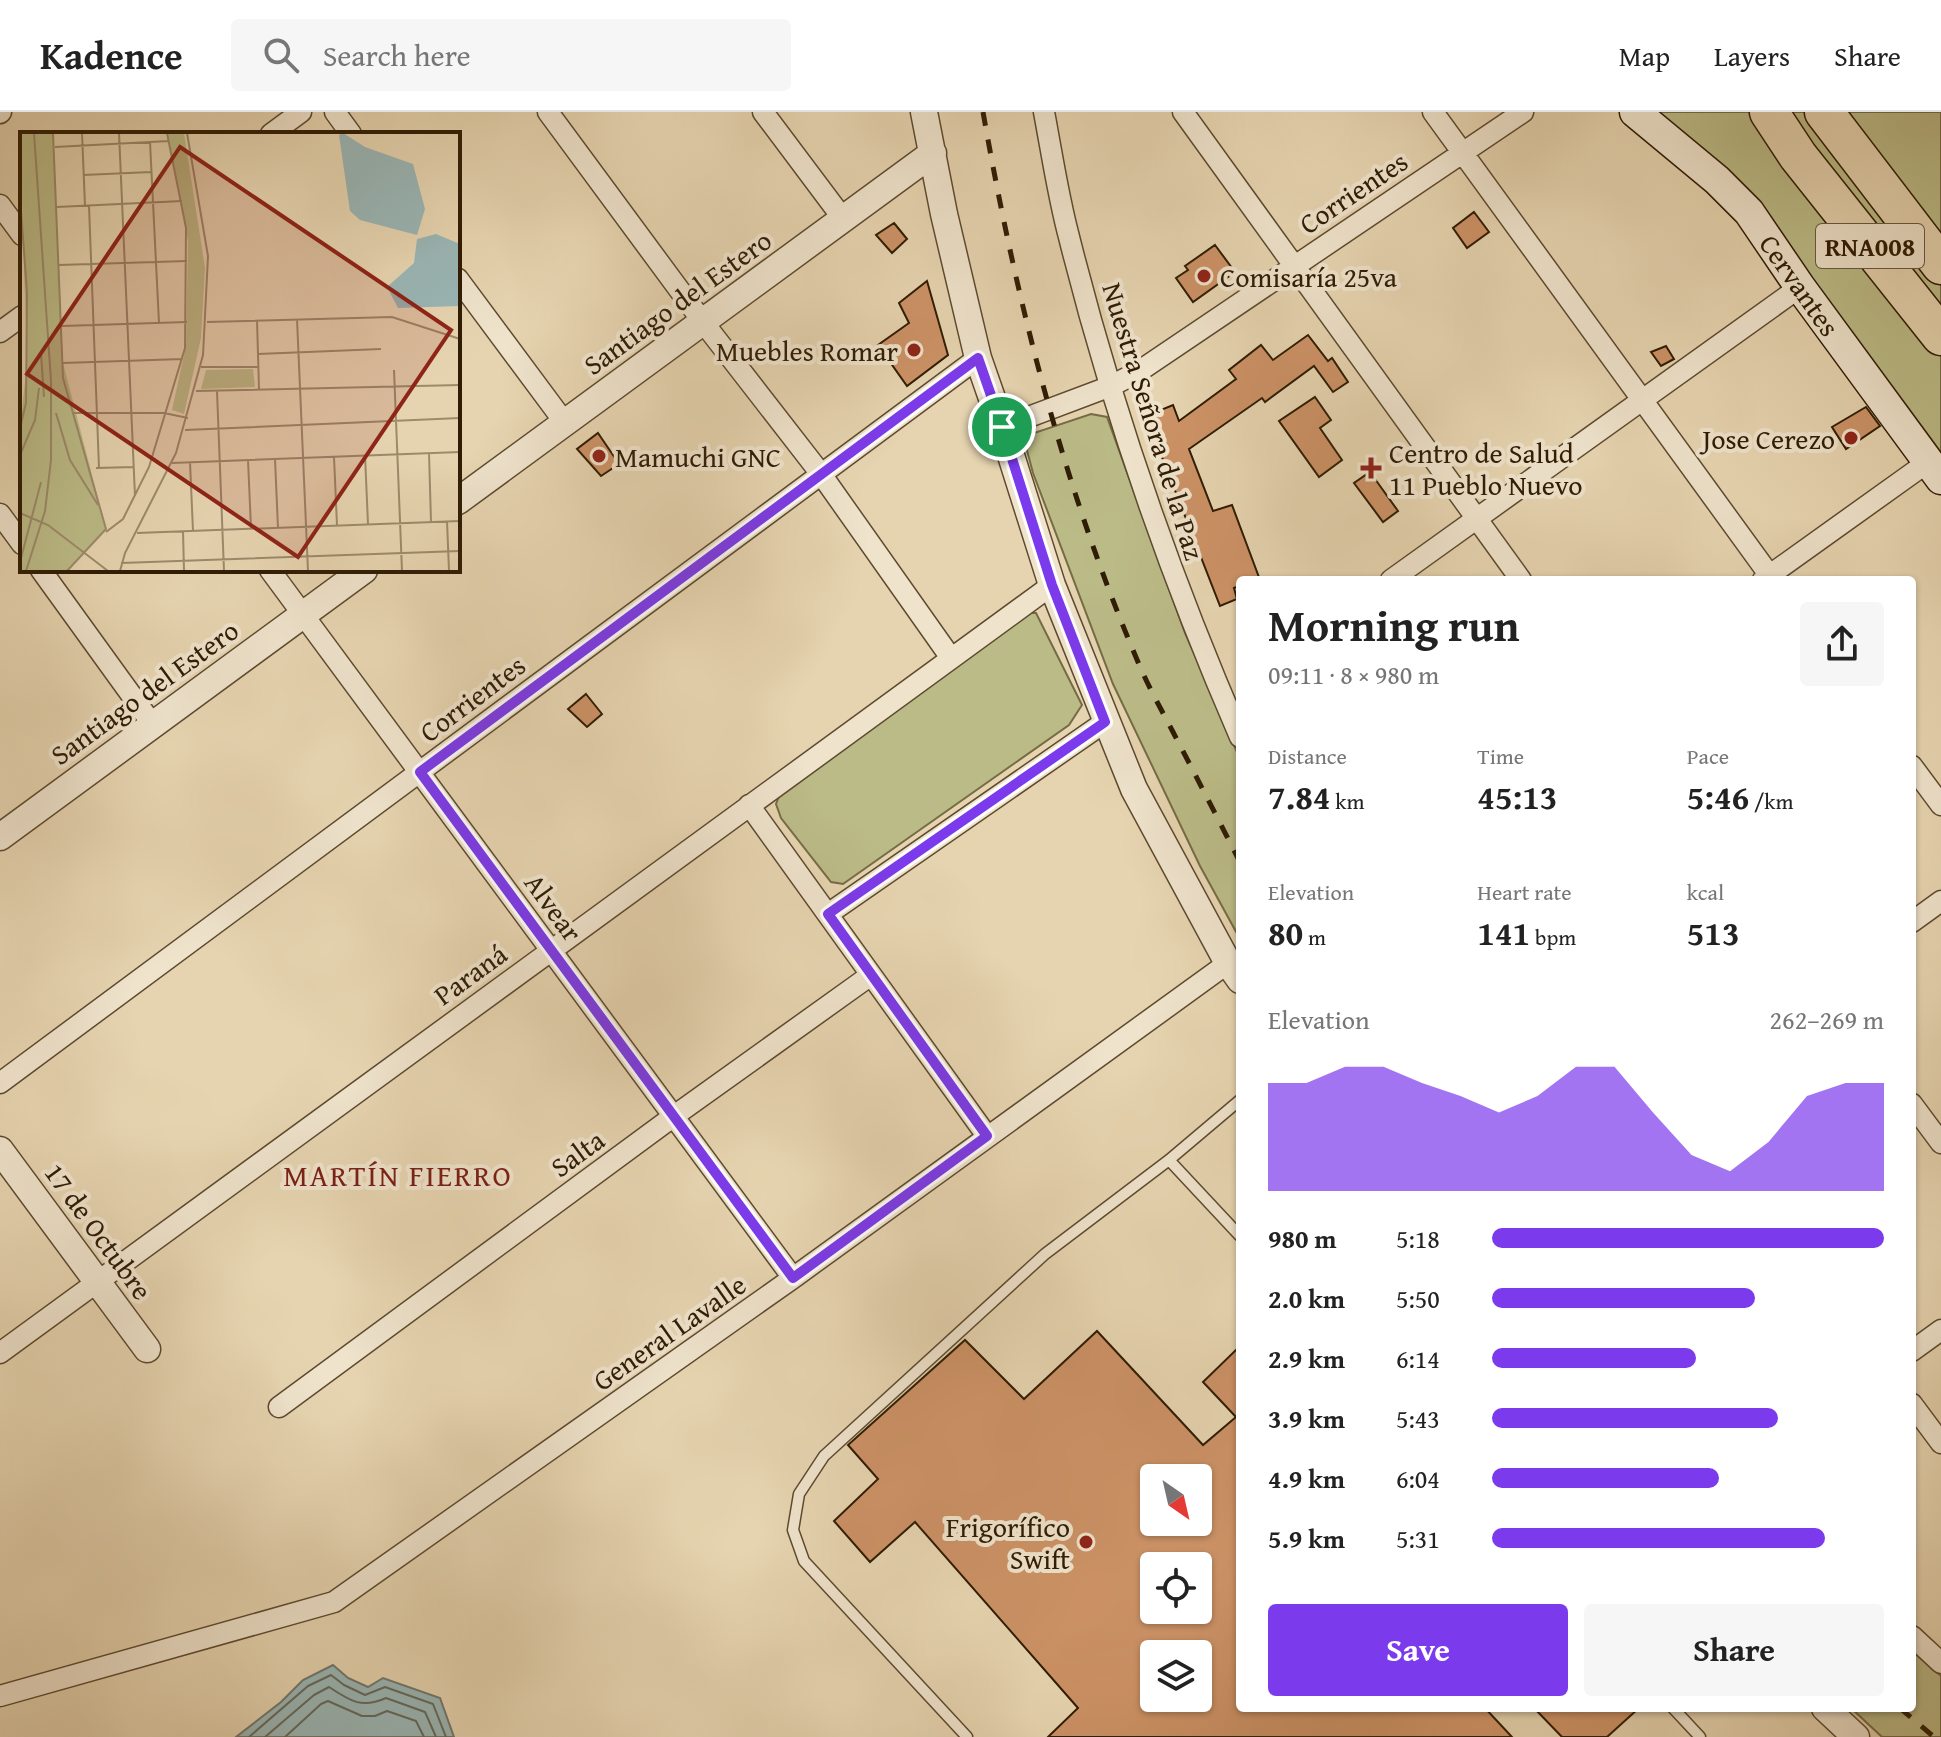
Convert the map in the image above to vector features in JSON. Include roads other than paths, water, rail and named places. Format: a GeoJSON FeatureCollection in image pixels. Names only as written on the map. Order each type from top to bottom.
{"type":"FeatureCollection","features":[{"type":"Feature","properties":{"kind":"highway"},"geometry":{"type":"LineString","coordinates":[[1757,112],[1798,156]]}},
{"type":"Feature","properties":{"kind":"highway","name":"RNA008"},"geometry":{"type":"LineString","coordinates":[[1769,112],[1798,156],[1941,336]]}},
{"type":"Feature","properties":{"kind":"highway","name":"RNA008"},"geometry":{"type":"LineString","coordinates":[[1824,112],[1941,265]]}},
{"type":"Feature","properties":{"kind":"highway"},"geometry":{"type":"LineString","coordinates":[[1854,112],[1941,247]]}},
{"type":"Feature","properties":{"kind":"main road","name":"Cervantes"},"geometry":{"type":"LineString","coordinates":[[1635,112],[1717,180],[1749,212],[1935,471]]}},
{"type":"Feature","properties":{"kind":"street"},"geometry":{"type":"LineString","coordinates":[[274,132],[301,112]]}},
{"type":"Feature","properties":{"kind":"street"},"geometry":{"type":"LineString","coordinates":[[335,112],[350,132]]}},
{"type":"Feature","properties":{"kind":"street"},"geometry":{"type":"LineString","coordinates":[[548,112],[703,322],[821,474],[951,658]]}},
{"type":"Feature","properties":{"kind":"street"},"geometry":{"type":"LineString","coordinates":[[763,112],[844,220]]}},
{"type":"Feature","properties":{"kind":"street"},"geometry":{"type":"LineString","coordinates":[[924,112],[978,358],[1052,585],[1134,789],[1234,972]]}},
{"type":"Feature","properties":{"kind":"street","name":"Nuestra Señora de la Paz"},"geometry":{"type":"LineString","coordinates":[[1044,112],[1068,236],[1111,386],[1181,598],[1232,694],[1236,716]]}},
{"type":"Feature","properties":{"kind":"street"},"geometry":{"type":"LineString","coordinates":[[1183,112],[1518,576]]}},
{"type":"Feature","properties":{"kind":"street"},"geometry":{"type":"LineString","coordinates":[[1433,112],[1768,576]]}},
{"type":"Feature","properties":{"kind":"street","name":"Corrientes"},"geometry":{"type":"LineString","coordinates":[[1002,427],[1111,386],[1138,372],[1523,112]]}},
{"type":"Feature","properties":{"kind":"street","name":"Santiago del Estero"},"geometry":{"type":"LineString","coordinates":[[460,500],[933,153]]}},
{"type":"Feature","properties":{"kind":"street"},"geometry":{"type":"LineString","coordinates":[[0,205],[20,232]]}},
{"type":"Feature","properties":{"kind":"street"},"geometry":{"type":"LineString","coordinates":[[460,282],[565,423]]}},
{"type":"Feature","properties":{"kind":"street"},"geometry":{"type":"LineString","coordinates":[[1396,576],[1800,287]]}},
{"type":"Feature","properties":{"kind":"street"},"geometry":{"type":"LineString","coordinates":[[0,332],[20,317]]}},
{"type":"Feature","properties":{"kind":"street","name":"Corrientes"},"geometry":{"type":"LineString","coordinates":[[0,1083],[978,358]]}},
{"type":"Feature","properties":{"kind":"street"},"geometry":{"type":"LineString","coordinates":[[1772,576],[1935,471]]}},
{"type":"Feature","properties":{"kind":"street"},"geometry":{"type":"LineString","coordinates":[[0,514],[20,541]]}},
{"type":"Feature","properties":{"kind":"street"},"geometry":{"type":"LineString","coordinates":[[42,572],[153,725]]}},
{"type":"Feature","properties":{"kind":"street","name":"Alvear"},"geometry":{"type":"LineString","coordinates":[[271,572],[793,1278]]}},
{"type":"Feature","properties":{"kind":"street","name":"Santiago del Estero"},"geometry":{"type":"LineString","coordinates":[[2,832],[361,572]]}},
{"type":"Feature","properties":{"kind":"street","name":"Paraná"},"geometry":{"type":"LineString","coordinates":[[0,1353],[1052,585]]}},
{"type":"Feature","properties":{"kind":"street"},"geometry":{"type":"LineString","coordinates":[[828,914],[1105,722]]}},
{"type":"Feature","properties":{"kind":"street"},"geometry":{"type":"LineString","coordinates":[[1916,771],[1941,805]]}},
{"type":"Feature","properties":{"kind":"street"},"geometry":{"type":"LineString","coordinates":[[749,805],[987,1136]]}},
{"type":"Feature","properties":{"kind":"street"},"geometry":{"type":"LineString","coordinates":[[1916,919],[1941,901]]}},
{"type":"Feature","properties":{"kind":"street","name":"General Lavalle"},"geometry":{"type":"LineString","coordinates":[[0,1696],[334,1602],[793,1278],[987,1136],[1234,972]]}},
{"type":"Feature","properties":{"kind":"street","name":"Salta"},"geometry":{"type":"LineString","coordinates":[[279,1407],[871,975]]}},
{"type":"Feature","properties":{"kind":"street"},"geometry":{"type":"LineString","coordinates":[[1916,1109],[1941,1143]]}},
{"type":"Feature","properties":{"kind":"street","name":"17 de Octubre"},"geometry":{"type":"LineString","coordinates":[[0,1150],[147,1349]]}},
{"type":"Feature","properties":{"kind":"street"},"geometry":{"type":"LineString","coordinates":[[1916,1348],[1941,1330]]}},
{"type":"Feature","properties":{"kind":"street"},"geometry":{"type":"LineString","coordinates":[[1916,1409],[1941,1443]]}},
{"type":"Feature","properties":{"kind":"street"},"geometry":{"type":"LineString","coordinates":[[1916,1640],[1941,1663]]}},
{"type":"Feature","properties":{"kind":"street"},"geometry":{"type":"LineString","coordinates":[[1829,1712],[1856,1737]]}},
{"type":"Feature","properties":{"kind":"lane"},"geometry":{"type":"LineString","coordinates":[[967,1737],[804,1561],[793,1530],[799,1494],[824,1456],[1045,1254],[1169,1160],[1236,1103]]}},
{"type":"Feature","properties":{"kind":"lane"},"geometry":{"type":"LineString","coordinates":[[1169,1160],[1236,1232]]}},
{"type":"Feature","properties":{"kind":"lane"},"geometry":{"type":"LineString","coordinates":[[1677,1712],[1700,1737]]}},
{"type":"Feature","properties":{"kind":"water"},"geometry":{"type":"Polygon","coordinates":[[[333,1665],[348,1678],[368,1687],[383,1678],[440,1698],[454,1737],[236,1737],[281,1702],[303,1680],[333,1665]]]}},
{"type":"Feature","properties":{"kind":"railway"},"geometry":{"type":"LineString","coordinates":[[983,112],[1027,322],[1087,528],[1142,671],[1236,854]]}},
{"type":"Feature","properties":{"kind":"railway"},"geometry":{"type":"LineString","coordinates":[[1905,1712],[1934,1737]]}},
{"type":"Feature","properties":{"kind":"place","name":"Comisaría 25va"},"geometry":{"type":"Point","coordinates":[1204,276]}},
{"type":"Feature","properties":{"kind":"place","name":"Muebles Romar"},"geometry":{"type":"Point","coordinates":[914,350]}},
{"type":"Feature","properties":{"kind":"place","name":"Jose Cerezo"},"geometry":{"type":"Point","coordinates":[1851,438]}},
{"type":"Feature","properties":{"kind":"place","name":"Mamuchi GNC"},"geometry":{"type":"Point","coordinates":[599,456]}},
{"type":"Feature","properties":{"kind":"place","name":"Centro de Salud 11 Pueblo Nuevo"},"geometry":{"type":"Point","coordinates":[1371,468]}},
{"type":"Feature","properties":{"kind":"place","name":"Frigorífico Swift"},"geometry":{"type":"Point","coordinates":[1086,1542]}},
{"type":"Feature","properties":{"kind":"district","name":"MARTÍN FIERRO"},"geometry":{"type":"Point","coordinates":[398,1175]}}]}
